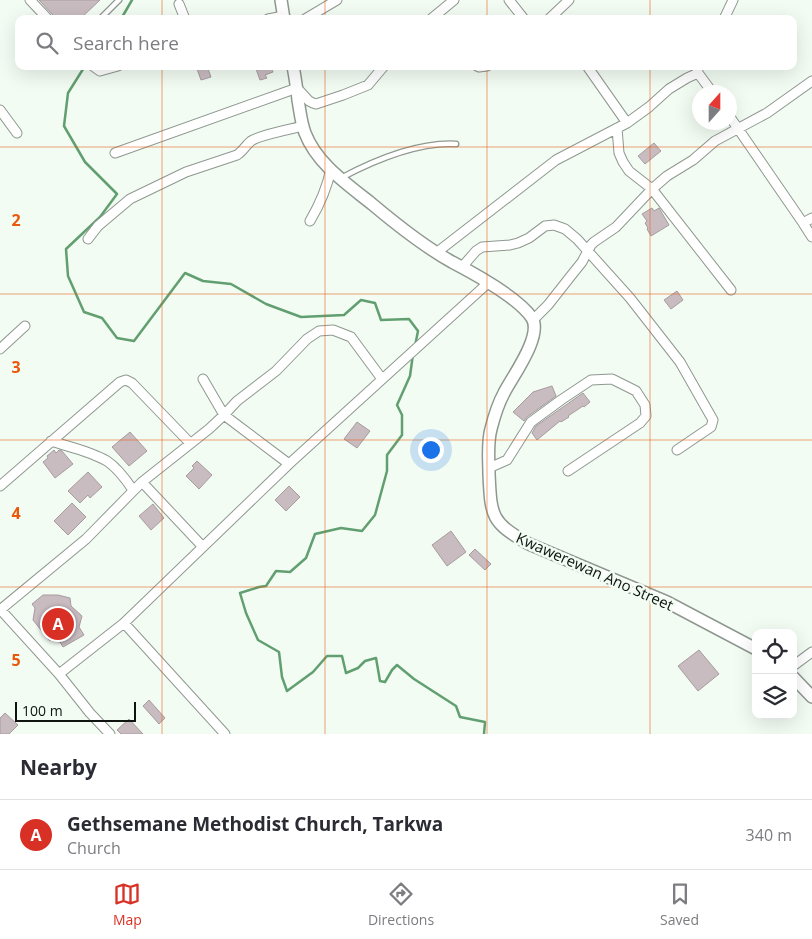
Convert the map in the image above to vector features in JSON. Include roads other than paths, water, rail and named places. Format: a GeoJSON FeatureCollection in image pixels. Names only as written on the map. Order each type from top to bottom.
{"type":"FeatureCollection","features":[{"type":"Feature","properties":{"kind":"street"},"geometry":{"type":"LineString","coordinates":[[30,0],[44,15]]}},
{"type":"Feature","properties":{"kind":"street"},"geometry":{"type":"LineString","coordinates":[[282,0],[284,15]]}},
{"type":"Feature","properties":{"kind":"street"},"geometry":{"type":"LineString","coordinates":[[312,15],[337,0]]}},
{"type":"Feature","properties":{"kind":"street"},"geometry":{"type":"LineString","coordinates":[[438,15],[454,0]]}},
{"type":"Feature","properties":{"kind":"street"},"geometry":{"type":"LineString","coordinates":[[509,0],[521,15]]}},
{"type":"Feature","properties":{"kind":"street"},"geometry":{"type":"LineString","coordinates":[[554,15],[569,0]]}},
{"type":"Feature","properties":{"kind":"street"},"geometry":{"type":"LineString","coordinates":[[726,15],[733,0]]}},
{"type":"Feature","properties":{"kind":"street"},"geometry":{"type":"LineString","coordinates":[[179,4],[183,15]]}},
{"type":"Feature","properties":{"kind":"street"},"geometry":{"type":"LineString","coordinates":[[294,70],[303,126],[310,145],[331,169],[389,218],[436,253],[510,296],[533,320],[570,278],[594,242],[616,227],[667,176],[694,160],[715,141],[767,113],[812,81]]}},
{"type":"Feature","properties":{"kind":"street"},"geometry":{"type":"LineString","coordinates":[[297,88],[309,101],[316,104],[368,84],[380,70]]}},
{"type":"Feature","properties":{"kind":"street"},"geometry":{"type":"LineString","coordinates":[[590,70],[627,123]]}},
{"type":"Feature","properties":{"kind":"street"},"geometry":{"type":"LineString","coordinates":[[436,253],[556,160],[627,123],[650,107],[669,89],[698,70],[708,85]]}},
{"type":"Feature","properties":{"kind":"street"},"geometry":{"type":"LineString","coordinates":[[116,154],[297,88]]}},
{"type":"Feature","properties":{"kind":"street"},"geometry":{"type":"LineString","coordinates":[[0,110],[17,133]]}},
{"type":"Feature","properties":{"kind":"street"},"geometry":{"type":"LineString","coordinates":[[88,239],[98,226],[130,199],[186,172],[237,155],[252,140],[303,126]]}},
{"type":"Feature","properties":{"kind":"street"},"geometry":{"type":"LineString","coordinates":[[617,128],[619,153],[623,162],[629,170],[652,189],[731,290]]}},
{"type":"Feature","properties":{"kind":"street"},"geometry":{"type":"LineString","coordinates":[[738,128],[812,237]]}},
{"type":"Feature","properties":{"kind":"street"},"geometry":{"type":"LineString","coordinates":[[310,221],[325,193],[331,169]]}},
{"type":"Feature","properties":{"kind":"street"},"geometry":{"type":"LineString","coordinates":[[803,222],[812,218]]}},
{"type":"Feature","properties":{"kind":"street"},"geometry":{"type":"LineString","coordinates":[[462,267],[482,247],[518,243],[545,226],[554,225],[565,229],[577,239],[630,298],[680,362],[713,420],[711,427],[677,450]]}},
{"type":"Feature","properties":{"kind":"street"},"geometry":{"type":"LineString","coordinates":[[59,674],[124,623],[289,464],[488,283]]}},
{"type":"Feature","properties":{"kind":"street","name":"Kwawerewan Ano Street"},"geometry":{"type":"LineString","coordinates":[[533,320],[535,332],[532,344],[503,395],[490,431],[488,452],[490,496],[492,511],[498,523],[528,544],[667,602],[752,647]]}},
{"type":"Feature","properties":{"kind":"street"},"geometry":{"type":"LineString","coordinates":[[0,349],[25,326]]}},
{"type":"Feature","properties":{"kind":"street"},"geometry":{"type":"LineString","coordinates":[[110,734],[59,674],[0,610],[86,539],[133,490],[224,415],[236,402],[276,371],[306,339],[319,331],[333,330],[351,337],[382,379]]}},
{"type":"Feature","properties":{"kind":"street"},"geometry":{"type":"LineString","coordinates":[[489,468],[507,460],[530,422],[591,380],[612,379],[636,391],[645,405],[646,416],[640,423],[568,471]]}},
{"type":"Feature","properties":{"kind":"street"},"geometry":{"type":"LineString","coordinates":[[1,484],[120,382],[126,380],[132,383],[190,443]]}},
{"type":"Feature","properties":{"kind":"street"},"geometry":{"type":"LineString","coordinates":[[203,380],[224,415],[289,464]]}},
{"type":"Feature","properties":{"kind":"street"},"geometry":{"type":"LineString","coordinates":[[51,441],[89,453],[108,462],[127,480],[133,490]]}},
{"type":"Feature","properties":{"kind":"street"},"geometry":{"type":"LineString","coordinates":[[142,482],[203,547]]}},
{"type":"Feature","properties":{"kind":"street"},"geometry":{"type":"LineString","coordinates":[[124,623],[225,734]]}},
{"type":"Feature","properties":{"kind":"street"},"geometry":{"type":"LineString","coordinates":[[797,663],[812,652]]}},
{"type":"Feature","properties":{"kind":"street"},"geometry":{"type":"LineString","coordinates":[[797,681],[812,697]]}},
{"type":"Feature","properties":{"kind":"lane"},"geometry":{"type":"LineString","coordinates":[[104,15],[119,0]]}},
{"type":"Feature","properties":{"kind":"lane"},"geometry":{"type":"LineString","coordinates":[[340,178],[363,166],[404,151],[442,144],[456,144]]}},
{"type":"Feature","properties":{"kind":"waterway"},"geometry":{"type":"LineString","coordinates":[[123,15],[132,0]]}},
{"type":"Feature","properties":{"kind":"waterway"},"geometry":{"type":"LineString","coordinates":[[82,70],[68,93],[64,126],[85,162],[117,194],[100,217],[66,249],[68,276],[84,312],[102,318],[117,338],[134,341],[185,273],[203,281],[231,284],[266,304],[301,317],[344,315],[361,300],[375,303],[381,320],[409,319],[418,331],[415,346]]}},
{"type":"Feature","properties":{"kind":"waterway"},"geometry":{"type":"LineString","coordinates":[[413,354],[410,376],[397,405],[402,415],[402,435],[387,455],[387,471],[375,515],[362,531],[341,528],[315,534],[306,558],[290,572],[276,571],[266,586],[240,593],[246,613],[258,640],[279,652],[282,677],[287,691],[313,672],[327,656],[342,656],[346,673],[358,668],[365,661],[376,658],[380,681],[385,682],[397,665],[414,679],[456,706],[460,717],[485,722],[484,734]]}},
{"type":"Feature","properties":{"kind":"place","name":"Gethsemane Methodist Church, Tarkwa"},"geometry":{"type":"Point","coordinates":[58,624]}}]}
